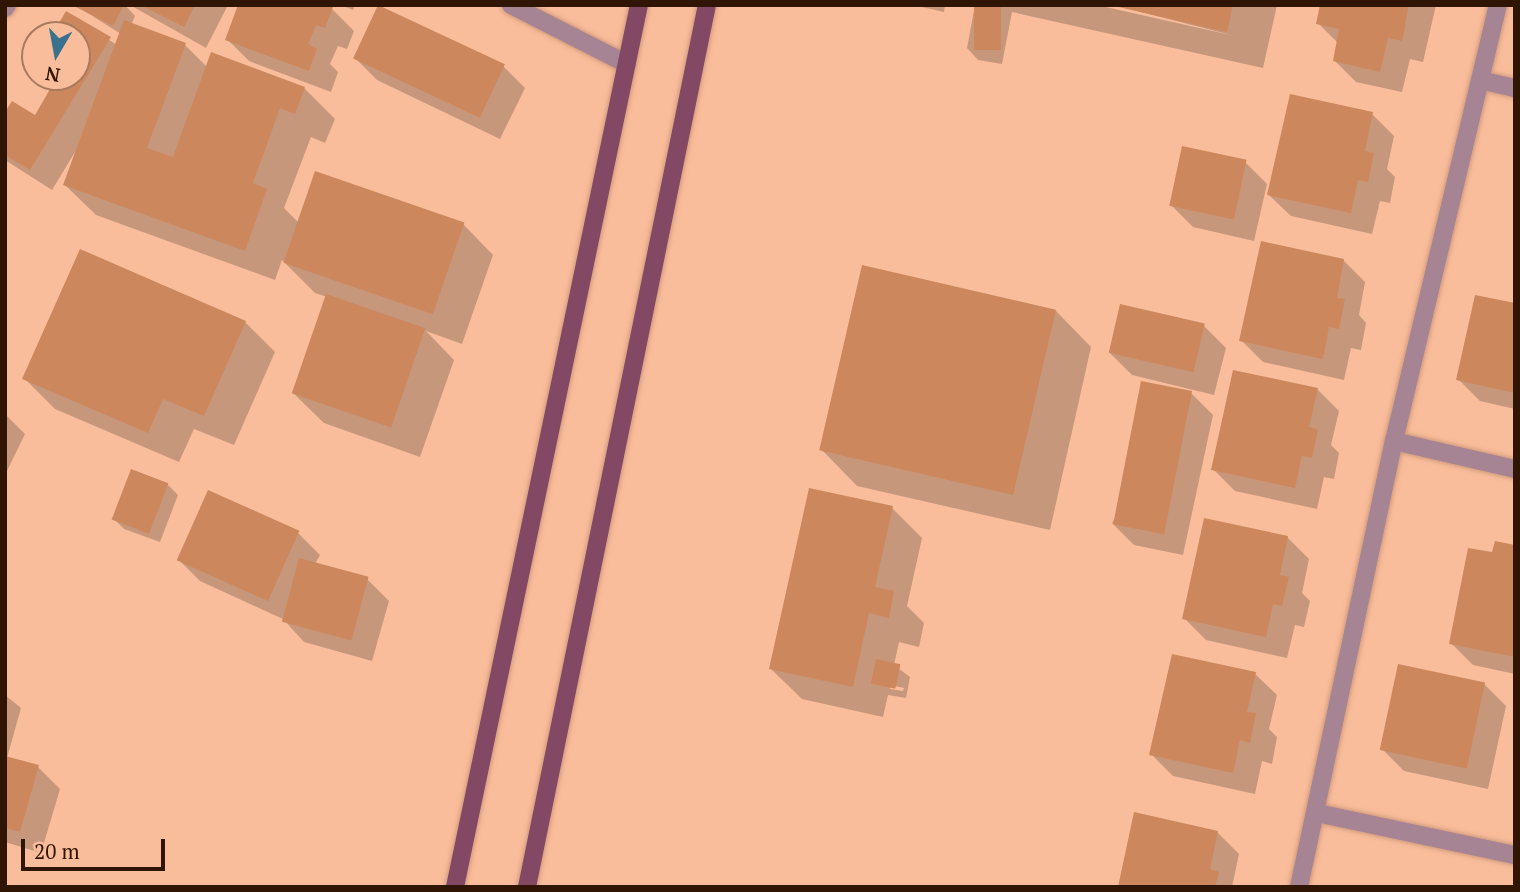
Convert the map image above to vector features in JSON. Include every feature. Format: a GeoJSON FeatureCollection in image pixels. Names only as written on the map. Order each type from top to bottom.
{"type":"FeatureCollection","features":[{"type":"Feature","properties":{"kind":"main road"},"geometry":{"type":"LineString","coordinates":[[455,887],[639,5]]}},
{"type":"Feature","properties":{"kind":"main road"},"geometry":{"type":"LineString","coordinates":[[527,887],[707,5]]}},
{"type":"Feature","properties":{"kind":"street"},"geometry":{"type":"LineString","coordinates":[[510,5],[627,64]]}},
{"type":"Feature","properties":{"kind":"street"},"geometry":{"type":"LineString","coordinates":[[1299,887],[1317,813],[1394,441],[1498,5]]}},
{"type":"Feature","properties":{"kind":"street"},"geometry":{"type":"LineString","coordinates":[[1480,80],[1515,88]]}},
{"type":"Feature","properties":{"kind":"street"},"geometry":{"type":"LineString","coordinates":[[1394,441],[1515,469]]}},
{"type":"Feature","properties":{"kind":"street"},"geometry":{"type":"LineString","coordinates":[[1317,813],[1515,855]]}},
{"type":"Feature","properties":{"kind":"building"},"geometry":{"type":"Polygon","coordinates":[[[72,5],[124,5],[113,26],[72,5]]]}},
{"type":"Feature","properties":{"kind":"building"},"geometry":{"type":"Polygon","coordinates":[[[140,5],[195,5],[184,27],[140,5]]]}},
{"type":"Feature","properties":{"kind":"building"},"geometry":{"type":"Polygon","coordinates":[[[238,5],[333,7],[325,28],[316,25],[308,44],[317,49],[309,71],[225,40],[238,5]]]}},
{"type":"Feature","properties":{"kind":"building"},"geometry":{"type":"Polygon","coordinates":[[[378,5],[505,64],[480,118],[353,58],[378,5]]]}},
{"type":"Feature","properties":{"kind":"building"},"geometry":{"type":"Polygon","coordinates":[[[974,5],[1001,5],[1001,50],[974,50],[974,5]]]}},
{"type":"Feature","properties":{"kind":"building"},"geometry":{"type":"Polygon","coordinates":[[[1110,5],[1233,5],[1227,32],[1110,5]]]}},
{"type":"Feature","properties":{"kind":"building"},"geometry":{"type":"Polygon","coordinates":[[[1320,5],[1409,5],[1402,41],[1388,38],[1380,72],[1333,61],[1339,29],[1316,24],[1320,5]]]}},
{"type":"Feature","properties":{"kind":"building"},"geometry":{"type":"Polygon","coordinates":[[[66,11],[83,21],[60,21],[66,11]]]}},
{"type":"Feature","properties":{"kind":"building"},"geometry":{"type":"Polygon","coordinates":[[[124,20],[186,43],[147,148],[173,157],[211,52],[305,87],[295,114],[280,108],[253,183],[267,189],[245,251],[63,185],[124,20]]]}},
{"type":"Feature","properties":{"kind":"building"},"geometry":{"type":"Polygon","coordinates":[[[91,25],[111,37],[91,70],[91,25]]]}},
{"type":"Feature","properties":{"kind":"building"},"geometry":{"type":"Polygon","coordinates":[[[49,91],[78,91],[30,170],[5,155],[5,112],[12,101],[35,115],[49,91]]]}},
{"type":"Feature","properties":{"kind":"building"},"geometry":{"type":"Polygon","coordinates":[[[1290,94],[1373,112],[1365,151],[1374,153],[1368,182],[1358,180],[1351,213],[1267,195],[1290,94]]]}},
{"type":"Feature","properties":{"kind":"building"},"geometry":{"type":"Polygon","coordinates":[[[1182,146],[1247,160],[1234,219],[1169,206],[1182,146]]]}},
{"type":"Feature","properties":{"kind":"building"},"geometry":{"type":"Polygon","coordinates":[[[315,171],[464,222],[433,314],[283,263],[315,171]]]}},
{"type":"Feature","properties":{"kind":"building"},"geometry":{"type":"Polygon","coordinates":[[[1261,241],[1344,259],[1337,298],[1345,299],[1339,329],[1329,327],[1323,359],[1239,341],[1261,241]]]}},
{"type":"Feature","properties":{"kind":"building"},"geometry":{"type":"Polygon","coordinates":[[[80,249],[246,321],[204,416],[163,399],[148,433],[22,379],[80,249]]]}},
{"type":"Feature","properties":{"kind":"building"},"geometry":{"type":"Polygon","coordinates":[[[862,265],[1056,310],[1013,495],[819,450],[862,265]]]}},
{"type":"Feature","properties":{"kind":"building"},"geometry":{"type":"Polygon","coordinates":[[[326,294],[425,328],[391,427],[292,393],[326,294]]]}},
{"type":"Feature","properties":{"kind":"building"},"geometry":{"type":"Polygon","coordinates":[[[1475,295],[1515,303],[1515,393],[1456,380],[1475,295]]]}},
{"type":"Feature","properties":{"kind":"building"},"geometry":{"type":"Polygon","coordinates":[[[1120,304],[1205,324],[1194,372],[1109,353],[1120,304]]]}},
{"type":"Feature","properties":{"kind":"building"},"geometry":{"type":"Polygon","coordinates":[[[1233,370],[1318,388],[1309,427],[1318,429],[1312,458],[1302,456],[1295,488],[1211,470],[1233,370]]]}},
{"type":"Feature","properties":{"kind":"building"},"geometry":{"type":"Polygon","coordinates":[[[1141,381],[1192,391],[1164,534],[1113,524],[1141,381]]]}},
{"type":"Feature","properties":{"kind":"building"},"geometry":{"type":"Polygon","coordinates":[[[131,469],[168,483],[149,534],[112,519],[131,469]]]}},
{"type":"Feature","properties":{"kind":"building"},"geometry":{"type":"Polygon","coordinates":[[[809,488],[893,506],[875,587],[894,591],[889,618],[869,613],[853,687],[769,669],[809,488]]]}},
{"type":"Feature","properties":{"kind":"building"},"geometry":{"type":"Polygon","coordinates":[[[208,490],[299,531],[268,601],[177,560],[208,490]]]}},
{"type":"Feature","properties":{"kind":"building"},"geometry":{"type":"Polygon","coordinates":[[[1204,518],[1288,536],[1280,575],[1289,577],[1282,606],[1273,604],[1266,637],[1182,619],[1204,518]]]}},
{"type":"Feature","properties":{"kind":"building"},"geometry":{"type":"Polygon","coordinates":[[[1495,541],[1515,545],[1515,657],[1449,644],[1468,548],[1492,552],[1495,541]]]}},
{"type":"Feature","properties":{"kind":"building"},"geometry":{"type":"Polygon","coordinates":[[[299,558],[369,577],[351,640],[282,622],[299,558]]]}},
{"type":"Feature","properties":{"kind":"building"},"geometry":{"type":"Polygon","coordinates":[[[1172,654],[1256,672],[1247,712],[1256,713],[1250,743],[1240,740],[1233,773],[1149,755],[1172,654]]]}},
{"type":"Feature","properties":{"kind":"building"},"geometry":{"type":"Polygon","coordinates":[[[876,659],[900,664],[895,689],[871,683],[876,659]]]}},
{"type":"Feature","properties":{"kind":"building"},"geometry":{"type":"Polygon","coordinates":[[[1398,664],[1485,683],[1467,769],[1380,750],[1398,664]]]}},
{"type":"Feature","properties":{"kind":"building"},"geometry":{"type":"Polygon","coordinates":[[[5,756],[39,765],[20,832],[5,828],[5,756]]]}},
{"type":"Feature","properties":{"kind":"building"},"geometry":{"type":"Polygon","coordinates":[[[1134,812],[1218,831],[1210,869],[1219,872],[1215,887],[1118,887],[1134,812]]]}}]}
